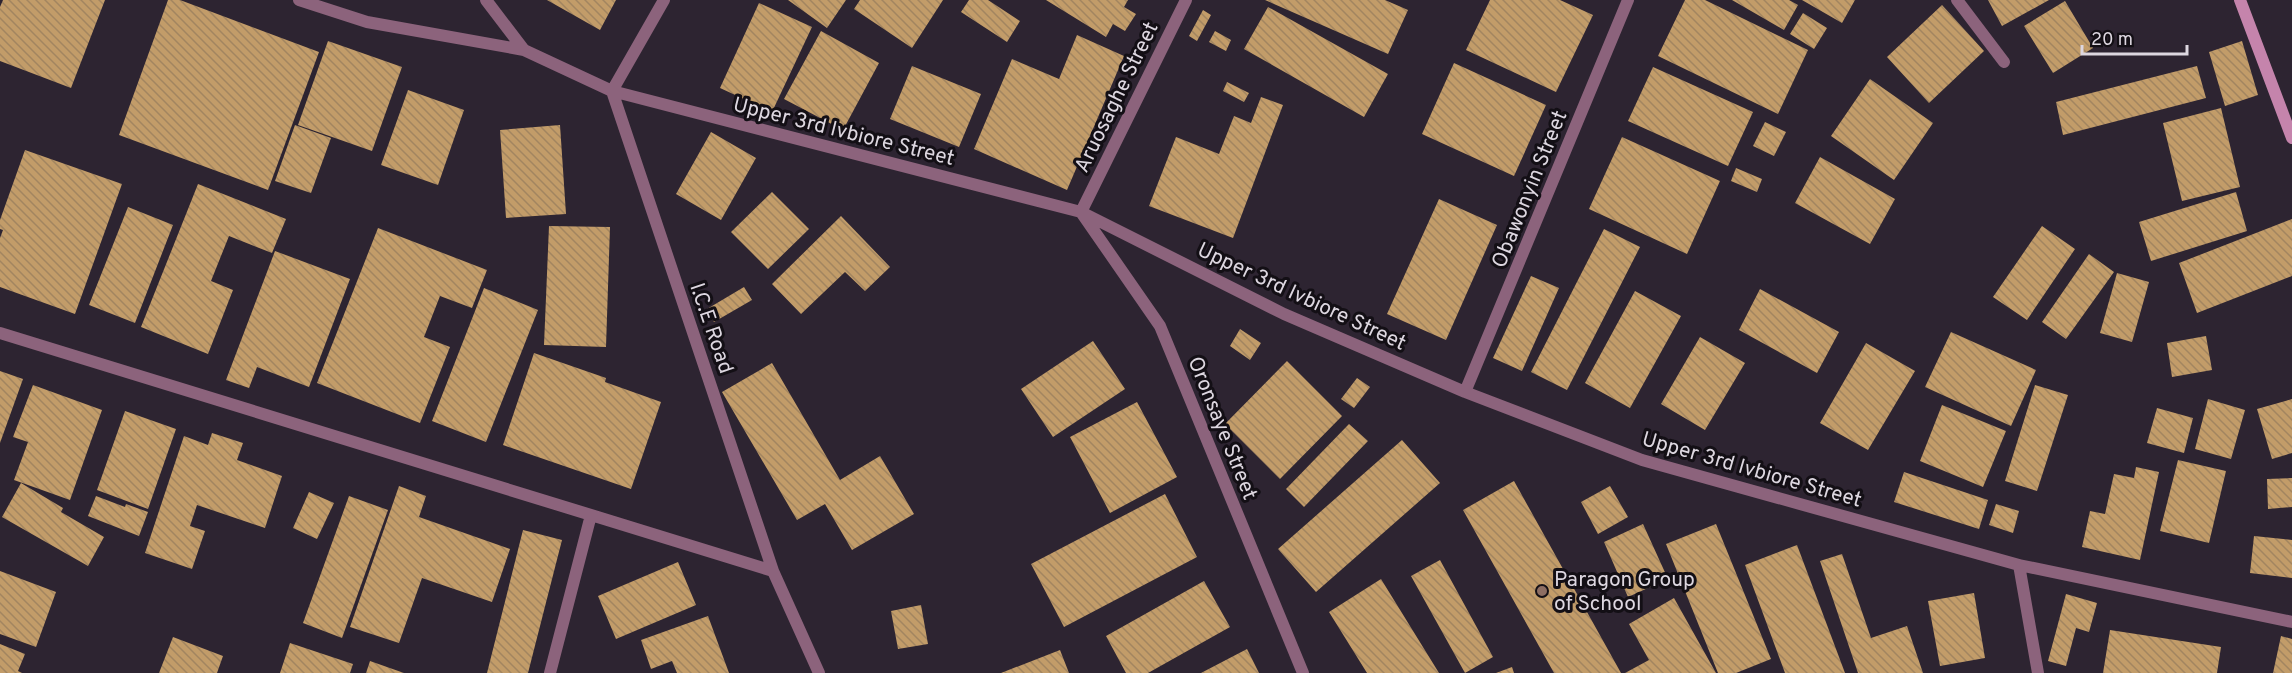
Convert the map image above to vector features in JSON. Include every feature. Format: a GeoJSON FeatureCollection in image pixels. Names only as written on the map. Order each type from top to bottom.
{"type":"FeatureCollection","features":[{"type":"Feature","properties":{"kind":"street","name":"Upper 3rd Ivbiore Street"},"geometry":{"type":"LineString","coordinates":[[299,0],[367,22],[524,50],[612,92],[1081,212],[1284,314],[1466,392],[1642,460],[2019,565],[2292,622]]}},
{"type":"Feature","properties":{"kind":"street"},"geometry":{"type":"LineString","coordinates":[[486,0],[524,50]]}},
{"type":"Feature","properties":{"kind":"street"},"geometry":{"type":"LineString","coordinates":[[612,92],[664,0]]}},
{"type":"Feature","properties":{"kind":"street","name":"Aruosaghe Street"},"geometry":{"type":"LineString","coordinates":[[1081,212],[1186,0]]}},
{"type":"Feature","properties":{"kind":"street","name":"Obawonyin Street"},"geometry":{"type":"LineString","coordinates":[[1466,392],[1628,0]]}},
{"type":"Feature","properties":{"kind":"street"},"geometry":{"type":"LineString","coordinates":[[1957,0],[2004,62]]}},
{"type":"Feature","properties":{"kind":"street"},"geometry":{"type":"LineString","coordinates":[[2240,0],[2292,138]]}},
{"type":"Feature","properties":{"kind":"street","name":"I.C.E Road"},"geometry":{"type":"LineString","coordinates":[[612,92],[773,572],[819,673]]}},
{"type":"Feature","properties":{"kind":"street","name":"Oronsaye Street"},"geometry":{"type":"LineString","coordinates":[[1081,212],[1160,326],[1303,673]]}},
{"type":"Feature","properties":{"kind":"street"},"geometry":{"type":"LineString","coordinates":[[0,333],[773,572]]}},
{"type":"Feature","properties":{"kind":"street"},"geometry":{"type":"LineString","coordinates":[[550,673],[591,515]]}},
{"type":"Feature","properties":{"kind":"street"},"geometry":{"type":"LineString","coordinates":[[2019,565],[2038,673]]}},
{"type":"Feature","properties":{"kind":"building"},"geometry":{"type":"Polygon","coordinates":[[[3,0],[105,0],[71,88],[0,61],[0,7],[3,0]]]}},
{"type":"Feature","properties":{"kind":"building"},"geometry":{"type":"Polygon","coordinates":[[[168,0],[180,0],[319,52],[268,190],[119,135],[168,0]]]}},
{"type":"Feature","properties":{"kind":"building"},"geometry":{"type":"Polygon","coordinates":[[[547,0],[616,0],[600,30],[547,0]]]}},
{"type":"Feature","properties":{"kind":"building"},"geometry":{"type":"Polygon","coordinates":[[[788,0],[846,0],[827,28],[788,0]]]}},
{"type":"Feature","properties":{"kind":"building"},"geometry":{"type":"Polygon","coordinates":[[[860,0],[943,0],[912,48],[854,9],[860,0]]]}},
{"type":"Feature","properties":{"kind":"building"},"geometry":{"type":"Polygon","coordinates":[[[969,0],[988,0],[1020,21],[1007,42],[961,12],[969,0]]]}},
{"type":"Feature","properties":{"kind":"building"},"geometry":{"type":"Polygon","coordinates":[[[1046,0],[1128,0],[1124,7],[1136,14],[1125,31],[1113,24],[1106,37],[1046,0]]]}},
{"type":"Feature","properties":{"kind":"building"},"geometry":{"type":"Polygon","coordinates":[[[1265,0],[1385,0],[1408,10],[1388,54],[1265,0]]]}},
{"type":"Feature","properties":{"kind":"building"},"geometry":{"type":"Polygon","coordinates":[[[1490,0],[1560,0],[1593,15],[1556,92],[1466,50],[1490,0]]]}},
{"type":"Feature","properties":{"kind":"building"},"geometry":{"type":"Polygon","coordinates":[[[1685,0],[1705,0],[1808,50],[1778,114],[1658,56],[1685,0]]]}},
{"type":"Feature","properties":{"kind":"building"},"geometry":{"type":"Polygon","coordinates":[[[1732,0],[1789,0],[1798,5],[1784,30],[1732,0]]]}},
{"type":"Feature","properties":{"kind":"building"},"geometry":{"type":"Polygon","coordinates":[[[1802,0],[1855,0],[1842,23],[1802,0]]]}},
{"type":"Feature","properties":{"kind":"building"},"geometry":{"type":"Polygon","coordinates":[[[1988,0],[2049,0],[2002,26],[1988,0]]]}},
{"type":"Feature","properties":{"kind":"building"},"geometry":{"type":"Polygon","coordinates":[[[2065,1],[2093,48],[2053,73],[2024,26],[2065,1]]]}},
{"type":"Feature","properties":{"kind":"building"},"geometry":{"type":"Polygon","coordinates":[[[759,3],[812,27],[772,112],[720,88],[759,3]]]}},
{"type":"Feature","properties":{"kind":"building"},"geometry":{"type":"Polygon","coordinates":[[[1942,5],[1984,51],[1929,103],[1887,57],[1942,5]]]}},
{"type":"Feature","properties":{"kind":"building"},"geometry":{"type":"Polygon","coordinates":[[[1268,7],[1388,74],[1364,117],[1244,49],[1268,7]]]}},
{"type":"Feature","properties":{"kind":"building"},"geometry":{"type":"Polygon","coordinates":[[[1203,10],[1211,15],[1197,41],[1189,36],[1203,10]]]}},
{"type":"Feature","properties":{"kind":"building"},"geometry":{"type":"Polygon","coordinates":[[[1803,13],[1827,28],[1814,49],[1790,34],[1803,13]]]}},
{"type":"Feature","properties":{"kind":"building"},"geometry":{"type":"Polygon","coordinates":[[[821,31],[879,63],[843,130],[784,99],[821,31]]]}},
{"type":"Feature","properties":{"kind":"building"},"geometry":{"type":"Polygon","coordinates":[[[1215,31],[1231,40],[1226,51],[1209,42],[1215,31]]]}},
{"type":"Feature","properties":{"kind":"building"},"geometry":{"type":"Polygon","coordinates":[[[1077,35],[1124,56],[1067,190],[974,149],[1012,59],[1059,79],[1077,35]]]}},
{"type":"Feature","properties":{"kind":"building"},"geometry":{"type":"Polygon","coordinates":[[[328,41],[402,67],[372,151],[298,125],[328,41]]]}},
{"type":"Feature","properties":{"kind":"building"},"geometry":{"type":"Polygon","coordinates":[[[2242,41],[2258,95],[2225,106],[2209,52],[2242,41]]]}},
{"type":"Feature","properties":{"kind":"building"},"geometry":{"type":"Polygon","coordinates":[[[1454,63],[1546,105],[1514,176],[1422,134],[1454,63]]]}},
{"type":"Feature","properties":{"kind":"building"},"geometry":{"type":"Polygon","coordinates":[[[912,66],[981,94],[959,147],[890,119],[912,66]]]}},
{"type":"Feature","properties":{"kind":"building"},"geometry":{"type":"Polygon","coordinates":[[[2197,66],[2206,98],[2063,135],[2056,102],[2197,66]]]}},
{"type":"Feature","properties":{"kind":"building"},"geometry":{"type":"Polygon","coordinates":[[[1653,67],[1753,112],[1728,166],[1628,121],[1653,67]]]}},
{"type":"Feature","properties":{"kind":"building"},"geometry":{"type":"Polygon","coordinates":[[[1870,79],[1933,123],[1894,180],[1831,136],[1870,79]]]}},
{"type":"Feature","properties":{"kind":"building"},"geometry":{"type":"Polygon","coordinates":[[[1227,82],[1249,93],[1244,102],[1223,91],[1227,82]]]}},
{"type":"Feature","properties":{"kind":"building"},"geometry":{"type":"Polygon","coordinates":[[[408,90],[464,110],[438,185],[381,165],[408,90]]]}},
{"type":"Feature","properties":{"kind":"building"},"geometry":{"type":"Polygon","coordinates":[[[1261,97],[1283,105],[1233,238],[1149,206],[1176,137],[1219,154],[1234,116],[1251,123],[1261,97]]]}},
{"type":"Feature","properties":{"kind":"building"},"geometry":{"type":"Polygon","coordinates":[[[2221,108],[2240,187],[2182,201],[2163,123],[2221,108]]]}},
{"type":"Feature","properties":{"kind":"building"},"geometry":{"type":"Polygon","coordinates":[[[1765,122],[1786,132],[1774,156],[1753,146],[1765,122]]]}},
{"type":"Feature","properties":{"kind":"building"},"geometry":{"type":"Polygon","coordinates":[[[295,125],[331,138],[311,193],[275,181],[295,125]]]}},
{"type":"Feature","properties":{"kind":"building"},"geometry":{"type":"Polygon","coordinates":[[[560,125],[566,214],[506,218],[500,130],[560,125]]]}},
{"type":"Feature","properties":{"kind":"building"},"geometry":{"type":"Polygon","coordinates":[[[711,132],[756,158],[721,220],[676,194],[711,132]]]}},
{"type":"Feature","properties":{"kind":"building"},"geometry":{"type":"Polygon","coordinates":[[[1622,137],[1720,181],[1687,254],[1589,209],[1622,137]]]}},
{"type":"Feature","properties":{"kind":"building"},"geometry":{"type":"Polygon","coordinates":[[[25,150],[122,184],[75,314],[0,287],[0,238],[3,230],[0,229],[0,220],[25,150]]]}},
{"type":"Feature","properties":{"kind":"building"},"geometry":{"type":"Polygon","coordinates":[[[1820,157],[1895,199],[1870,244],[1795,203],[1820,157]]]}},
{"type":"Feature","properties":{"kind":"building"},"geometry":{"type":"Polygon","coordinates":[[[1736,168],[1762,179],[1757,192],[1731,181],[1736,168]]]}},
{"type":"Feature","properties":{"kind":"building"},"geometry":{"type":"Polygon","coordinates":[[[198,184],[286,219],[272,253],[229,236],[211,281],[233,290],[208,354],[141,327],[198,184]]]}},
{"type":"Feature","properties":{"kind":"building"},"geometry":{"type":"Polygon","coordinates":[[[772,192],[809,229],[768,269],[731,232],[772,192]]]}},
{"type":"Feature","properties":{"kind":"building"},"geometry":{"type":"Polygon","coordinates":[[[2236,192],[2247,231],[2151,261],[2139,222],[2236,192]]]}},
{"type":"Feature","properties":{"kind":"building"},"geometry":{"type":"Polygon","coordinates":[[[1439,199],[1497,225],[1446,340],[1387,314],[1439,199]]]}},
{"type":"Feature","properties":{"kind":"building"},"geometry":{"type":"Polygon","coordinates":[[[128,207],[173,225],[135,323],[89,305],[128,207]]]}},
{"type":"Feature","properties":{"kind":"building"},"geometry":{"type":"Polygon","coordinates":[[[841,216],[890,267],[865,291],[845,272],[801,314],[772,284],[841,216]]]}},
{"type":"Feature","properties":{"kind":"building"},"geometry":{"type":"Polygon","coordinates":[[[2292,219],[2292,276],[2197,313],[2179,263],[2292,219]]]}},
{"type":"Feature","properties":{"kind":"building"},"geometry":{"type":"Polygon","coordinates":[[[549,226],[610,227],[606,347],[544,345],[549,226]]]}},
{"type":"Feature","properties":{"kind":"building"},"geometry":{"type":"Polygon","coordinates":[[[2042,226],[2075,249],[2027,320],[1993,297],[2042,226]]]}},
{"type":"Feature","properties":{"kind":"building"},"geometry":{"type":"Polygon","coordinates":[[[378,228],[487,270],[472,308],[440,296],[424,337],[450,347],[420,423],[317,383],[378,228]]]}},
{"type":"Feature","properties":{"kind":"building"},"geometry":{"type":"Polygon","coordinates":[[[1604,229],[1640,247],[1567,390],[1531,372],[1604,229]]]}},
{"type":"Feature","properties":{"kind":"building"},"geometry":{"type":"Polygon","coordinates":[[[275,251],[350,279],[309,387],[257,367],[249,388],[226,380],[275,251]]]}},
{"type":"Feature","properties":{"kind":"building"},"geometry":{"type":"Polygon","coordinates":[[[2089,254],[2114,272],[2066,339],[2042,322],[2089,254]]]}},
{"type":"Feature","properties":{"kind":"building"},"geometry":{"type":"Polygon","coordinates":[[[2117,273],[2149,282],[2132,342],[2100,333],[2117,273]]]}},
{"type":"Feature","properties":{"kind":"building"},"geometry":{"type":"Polygon","coordinates":[[[1531,276],[1559,288],[1522,371],[1493,358],[1531,276]]]}},
{"type":"Feature","properties":{"kind":"building"},"geometry":{"type":"Polygon","coordinates":[[[744,287],[752,300],[714,322],[707,309],[744,287]]]}},
{"type":"Feature","properties":{"kind":"building"},"geometry":{"type":"Polygon","coordinates":[[[484,288],[538,310],[486,442],[432,421],[484,288]]]}},
{"type":"Feature","properties":{"kind":"building"},"geometry":{"type":"Polygon","coordinates":[[[1760,289],[1839,332],[1817,373],[1739,330],[1760,289]]]}},
{"type":"Feature","properties":{"kind":"building"},"geometry":{"type":"Polygon","coordinates":[[[1635,291],[1681,316],[1630,408],[1585,383],[1635,291]]]}},
{"type":"Feature","properties":{"kind":"building"},"geometry":{"type":"Polygon","coordinates":[[[1240,329],[1261,343],[1250,360],[1230,346],[1240,329]]]}},
{"type":"Feature","properties":{"kind":"building"},"geometry":{"type":"Polygon","coordinates":[[[1951,332],[2036,370],[2011,426],[1925,387],[1951,332]]]}},
{"type":"Feature","properties":{"kind":"building"},"geometry":{"type":"Polygon","coordinates":[[[2206,336],[2212,370],[2172,377],[2167,343],[2206,336]]]}},
{"type":"Feature","properties":{"kind":"building"},"geometry":{"type":"Polygon","coordinates":[[[1700,337],[1745,363],[1705,430],[1661,404],[1700,337]]]}},
{"type":"Feature","properties":{"kind":"building"},"geometry":{"type":"Polygon","coordinates":[[[1093,341],[1125,389],[1053,437],[1021,389],[1093,341]]]}},
{"type":"Feature","properties":{"kind":"building"},"geometry":{"type":"Polygon","coordinates":[[[1866,343],[1915,371],[1868,450],[1820,423],[1866,343]]]}},
{"type":"Feature","properties":{"kind":"building"},"geometry":{"type":"Polygon","coordinates":[[[534,353],[606,378],[605,382],[661,402],[631,489],[503,445],[534,353]]]}},
{"type":"Feature","properties":{"kind":"building"},"geometry":{"type":"Polygon","coordinates":[[[1287,361],[1342,416],[1280,479],[1225,424],[1287,361]]]}},
{"type":"Feature","properties":{"kind":"building"},"geometry":{"type":"Polygon","coordinates":[[[772,363],[840,480],[880,456],[914,514],[852,550],[825,504],[797,520],[722,392],[772,363]]]}},
{"type":"Feature","properties":{"kind":"building"},"geometry":{"type":"Polygon","coordinates":[[[0,371],[23,379],[0,443],[0,371]]]}},
{"type":"Feature","properties":{"kind":"building"},"geometry":{"type":"Polygon","coordinates":[[[1357,378],[1370,387],[1354,408],[1341,399],[1357,378]]]}},
{"type":"Feature","properties":{"kind":"building"},"geometry":{"type":"Polygon","coordinates":[[[33,385],[102,410],[70,500],[14,480],[28,442],[13,437],[33,385]]]}},
{"type":"Feature","properties":{"kind":"building"},"geometry":{"type":"Polygon","coordinates":[[[2035,385],[2068,395],[2037,491],[2005,481],[2035,385]]]}},
{"type":"Feature","properties":{"kind":"building"},"geometry":{"type":"Polygon","coordinates":[[[2208,399],[2245,410],[2231,459],[2195,449],[2208,399]]]}},
{"type":"Feature","properties":{"kind":"building"},"geometry":{"type":"Polygon","coordinates":[[[2292,399],[2292,453],[2272,459],[2257,409],[2292,399]]]}},
{"type":"Feature","properties":{"kind":"building"},"geometry":{"type":"Polygon","coordinates":[[[1137,402],[1177,477],[1110,513],[1070,437],[1137,402]]]}},
{"type":"Feature","properties":{"kind":"building"},"geometry":{"type":"Polygon","coordinates":[[[1942,405],[2006,431],[1983,487],[1920,461],[1942,405]]]}},
{"type":"Feature","properties":{"kind":"building"},"geometry":{"type":"Polygon","coordinates":[[[2157,408],[2193,418],[2184,453],[2147,443],[2157,408]]]}},
{"type":"Feature","properties":{"kind":"building"},"geometry":{"type":"Polygon","coordinates":[[[125,411],[176,429],[148,509],[97,490],[125,411]]]}},
{"type":"Feature","properties":{"kind":"building"},"geometry":{"type":"Polygon","coordinates":[[[1349,424],[1368,441],[1304,507],[1286,489],[1349,424]]]}},
{"type":"Feature","properties":{"kind":"building"},"geometry":{"type":"Polygon","coordinates":[[[212,433],[243,443],[237,460],[282,476],[265,528],[197,505],[190,526],[205,531],[192,569],[145,553],[184,436],[208,445],[212,433]]]}},
{"type":"Feature","properties":{"kind":"building"},"geometry":{"type":"Polygon","coordinates":[[[1402,440],[1440,483],[1316,592],[1278,549],[1402,440]]]}},
{"type":"Feature","properties":{"kind":"building"},"geometry":{"type":"Polygon","coordinates":[[[2178,460],[2226,471],[2209,543],[2160,531],[2178,460]]]}},
{"type":"Feature","properties":{"kind":"building"},"geometry":{"type":"Polygon","coordinates":[[[2136,467],[2159,472],[2140,560],[2082,547],[2090,511],[2105,514],[2114,474],[2134,478],[2136,467]]]}},
{"type":"Feature","properties":{"kind":"building"},"geometry":{"type":"Polygon","coordinates":[[[1904,472],[1988,500],[1979,529],[1894,502],[1904,472]]]}},
{"type":"Feature","properties":{"kind":"building"},"geometry":{"type":"Polygon","coordinates":[[[2292,478],[2292,507],[2268,509],[2267,479],[2292,478]]]}},
{"type":"Feature","properties":{"kind":"building","name":"Paragon Group of School"},"geometry":{"type":"Polygon","coordinates":[[[1514,481],[1621,673],[1554,673],[1463,510],[1514,481]]]}},
{"type":"Feature","properties":{"kind":"building"},"geometry":{"type":"Polygon","coordinates":[[[21,483],[63,508],[61,512],[104,537],[88,566],[2,517],[21,483]]]}},
{"type":"Feature","properties":{"kind":"building"},"geometry":{"type":"Polygon","coordinates":[[[399,486],[426,496],[419,517],[510,549],[492,602],[422,578],[399,643],[350,627],[399,486]]]}},
{"type":"Feature","properties":{"kind":"building"},"geometry":{"type":"Polygon","coordinates":[[[1610,486],[1628,517],[1598,534],[1581,502],[1610,486]]]}},
{"type":"Feature","properties":{"kind":"building"},"geometry":{"type":"Polygon","coordinates":[[[309,492],[334,503],[317,539],[293,528],[309,492]]]}},
{"type":"Feature","properties":{"kind":"building"},"geometry":{"type":"Polygon","coordinates":[[[1165,494],[1197,557],[1064,627],[1031,564],[1165,494]]]}},
{"type":"Feature","properties":{"kind":"building"},"geometry":{"type":"Polygon","coordinates":[[[96,496],[125,507],[126,504],[148,512],[139,536],[88,516],[96,496]]]}},
{"type":"Feature","properties":{"kind":"building"},"geometry":{"type":"Polygon","coordinates":[[[349,496],[388,510],[342,638],[303,623],[349,496]]]}},
{"type":"Feature","properties":{"kind":"building"},"geometry":{"type":"Polygon","coordinates":[[[1996,504],[2019,511],[2013,533],[1989,525],[1996,504]]]}},
{"type":"Feature","properties":{"kind":"building"},"geometry":{"type":"Polygon","coordinates":[[[1643,524],[1668,579],[1628,597],[1604,542],[1643,524]]]}},
{"type":"Feature","properties":{"kind":"building"},"geometry":{"type":"Polygon","coordinates":[[[1716,524],[1771,659],[1736,673],[1718,673],[1666,544],[1716,524]]]}},
{"type":"Feature","properties":{"kind":"building"},"geometry":{"type":"Polygon","coordinates":[[[523,530],[562,540],[528,673],[487,673],[523,530]]]}},
{"type":"Feature","properties":{"kind":"building"},"geometry":{"type":"Polygon","coordinates":[[[2254,536],[2292,540],[2292,578],[2250,573],[2254,536]]]}},
{"type":"Feature","properties":{"kind":"building"},"geometry":{"type":"Polygon","coordinates":[[[1797,545],[1845,673],[1785,673],[1745,565],[1797,545]]]}},
{"type":"Feature","properties":{"kind":"building"},"geometry":{"type":"Polygon","coordinates":[[[1842,554],[1871,638],[1907,626],[1923,673],[1858,673],[1820,561],[1842,554]]]}},
{"type":"Feature","properties":{"kind":"building"},"geometry":{"type":"Polygon","coordinates":[[[1440,560],[1493,657],[1465,673],[1411,576],[1440,560]]]}},
{"type":"Feature","properties":{"kind":"building"},"geometry":{"type":"Polygon","coordinates":[[[678,562],[696,605],[616,639],[598,596],[678,562]]]}},
{"type":"Feature","properties":{"kind":"building"},"geometry":{"type":"Polygon","coordinates":[[[0,571],[56,592],[36,647],[0,634],[0,571]]]}},
{"type":"Feature","properties":{"kind":"building"},"geometry":{"type":"Polygon","coordinates":[[[1381,579],[1439,673],[1367,673],[1329,612],[1381,579]]]}},
{"type":"Feature","properties":{"kind":"building"},"geometry":{"type":"Polygon","coordinates":[[[1204,581],[1230,627],[1148,673],[1126,673],[1106,636],[1204,581]]]}},
{"type":"Feature","properties":{"kind":"building"},"geometry":{"type":"Polygon","coordinates":[[[1974,593],[1985,658],[1940,666],[1928,601],[1974,593]]]}},
{"type":"Feature","properties":{"kind":"building"},"geometry":{"type":"Polygon","coordinates":[[[2066,594],[2097,603],[2089,632],[2076,628],[2066,666],[2048,661],[2066,594]]]}},
{"type":"Feature","properties":{"kind":"building","name":"Paragon Group of School"},"geometry":{"type":"Polygon","coordinates":[[[1674,598],[1716,673],[1625,673],[1649,660],[1629,624],[1674,598]]]}},
{"type":"Feature","properties":{"kind":"building"},"geometry":{"type":"Polygon","coordinates":[[[921,605],[928,644],[898,649],[891,611],[921,605]]]}},
{"type":"Feature","properties":{"kind":"building"},"geometry":{"type":"Polygon","coordinates":[[[708,616],[729,673],[677,673],[672,661],[651,669],[641,640],[708,616]]]}},
{"type":"Feature","properties":{"kind":"building"},"geometry":{"type":"Polygon","coordinates":[[[2110,630],[2221,647],[2217,673],[2103,673],[2110,630]]]}},
{"type":"Feature","properties":{"kind":"building"},"geometry":{"type":"Polygon","coordinates":[[[2281,636],[2292,639],[2292,673],[2273,673],[2281,636]]]}},
{"type":"Feature","properties":{"kind":"building"},"geometry":{"type":"Polygon","coordinates":[[[173,637],[223,656],[217,673],[159,673],[173,637]]]}},
{"type":"Feature","properties":{"kind":"building"},"geometry":{"type":"Polygon","coordinates":[[[290,643],[353,664],[350,673],[280,673],[290,643]]]}},
{"type":"Feature","properties":{"kind":"building"},"geometry":{"type":"Polygon","coordinates":[[[0,644],[25,654],[18,671],[22,673],[0,673],[0,644]]]}},
{"type":"Feature","properties":{"kind":"building"},"geometry":{"type":"Polygon","coordinates":[[[1247,649],[1259,673],[1201,673],[1247,649]]]}},
{"type":"Feature","properties":{"kind":"building"},"geometry":{"type":"Polygon","coordinates":[[[1060,650],[1069,673],[1001,673],[1060,650]]]}},
{"type":"Feature","properties":{"kind":"building"},"geometry":{"type":"Polygon","coordinates":[[[370,661],[404,673],[366,673],[370,661]]]}},
{"type":"Feature","properties":{"kind":"building"},"geometry":{"type":"Polygon","coordinates":[[[1512,667],[1514,673],[1496,673],[1512,667]]]}},
{"type":"Feature","properties":{"kind":"place","name":"Paragon Group of School"},"geometry":{"type":"Point","coordinates":[1542,591]}}]}
